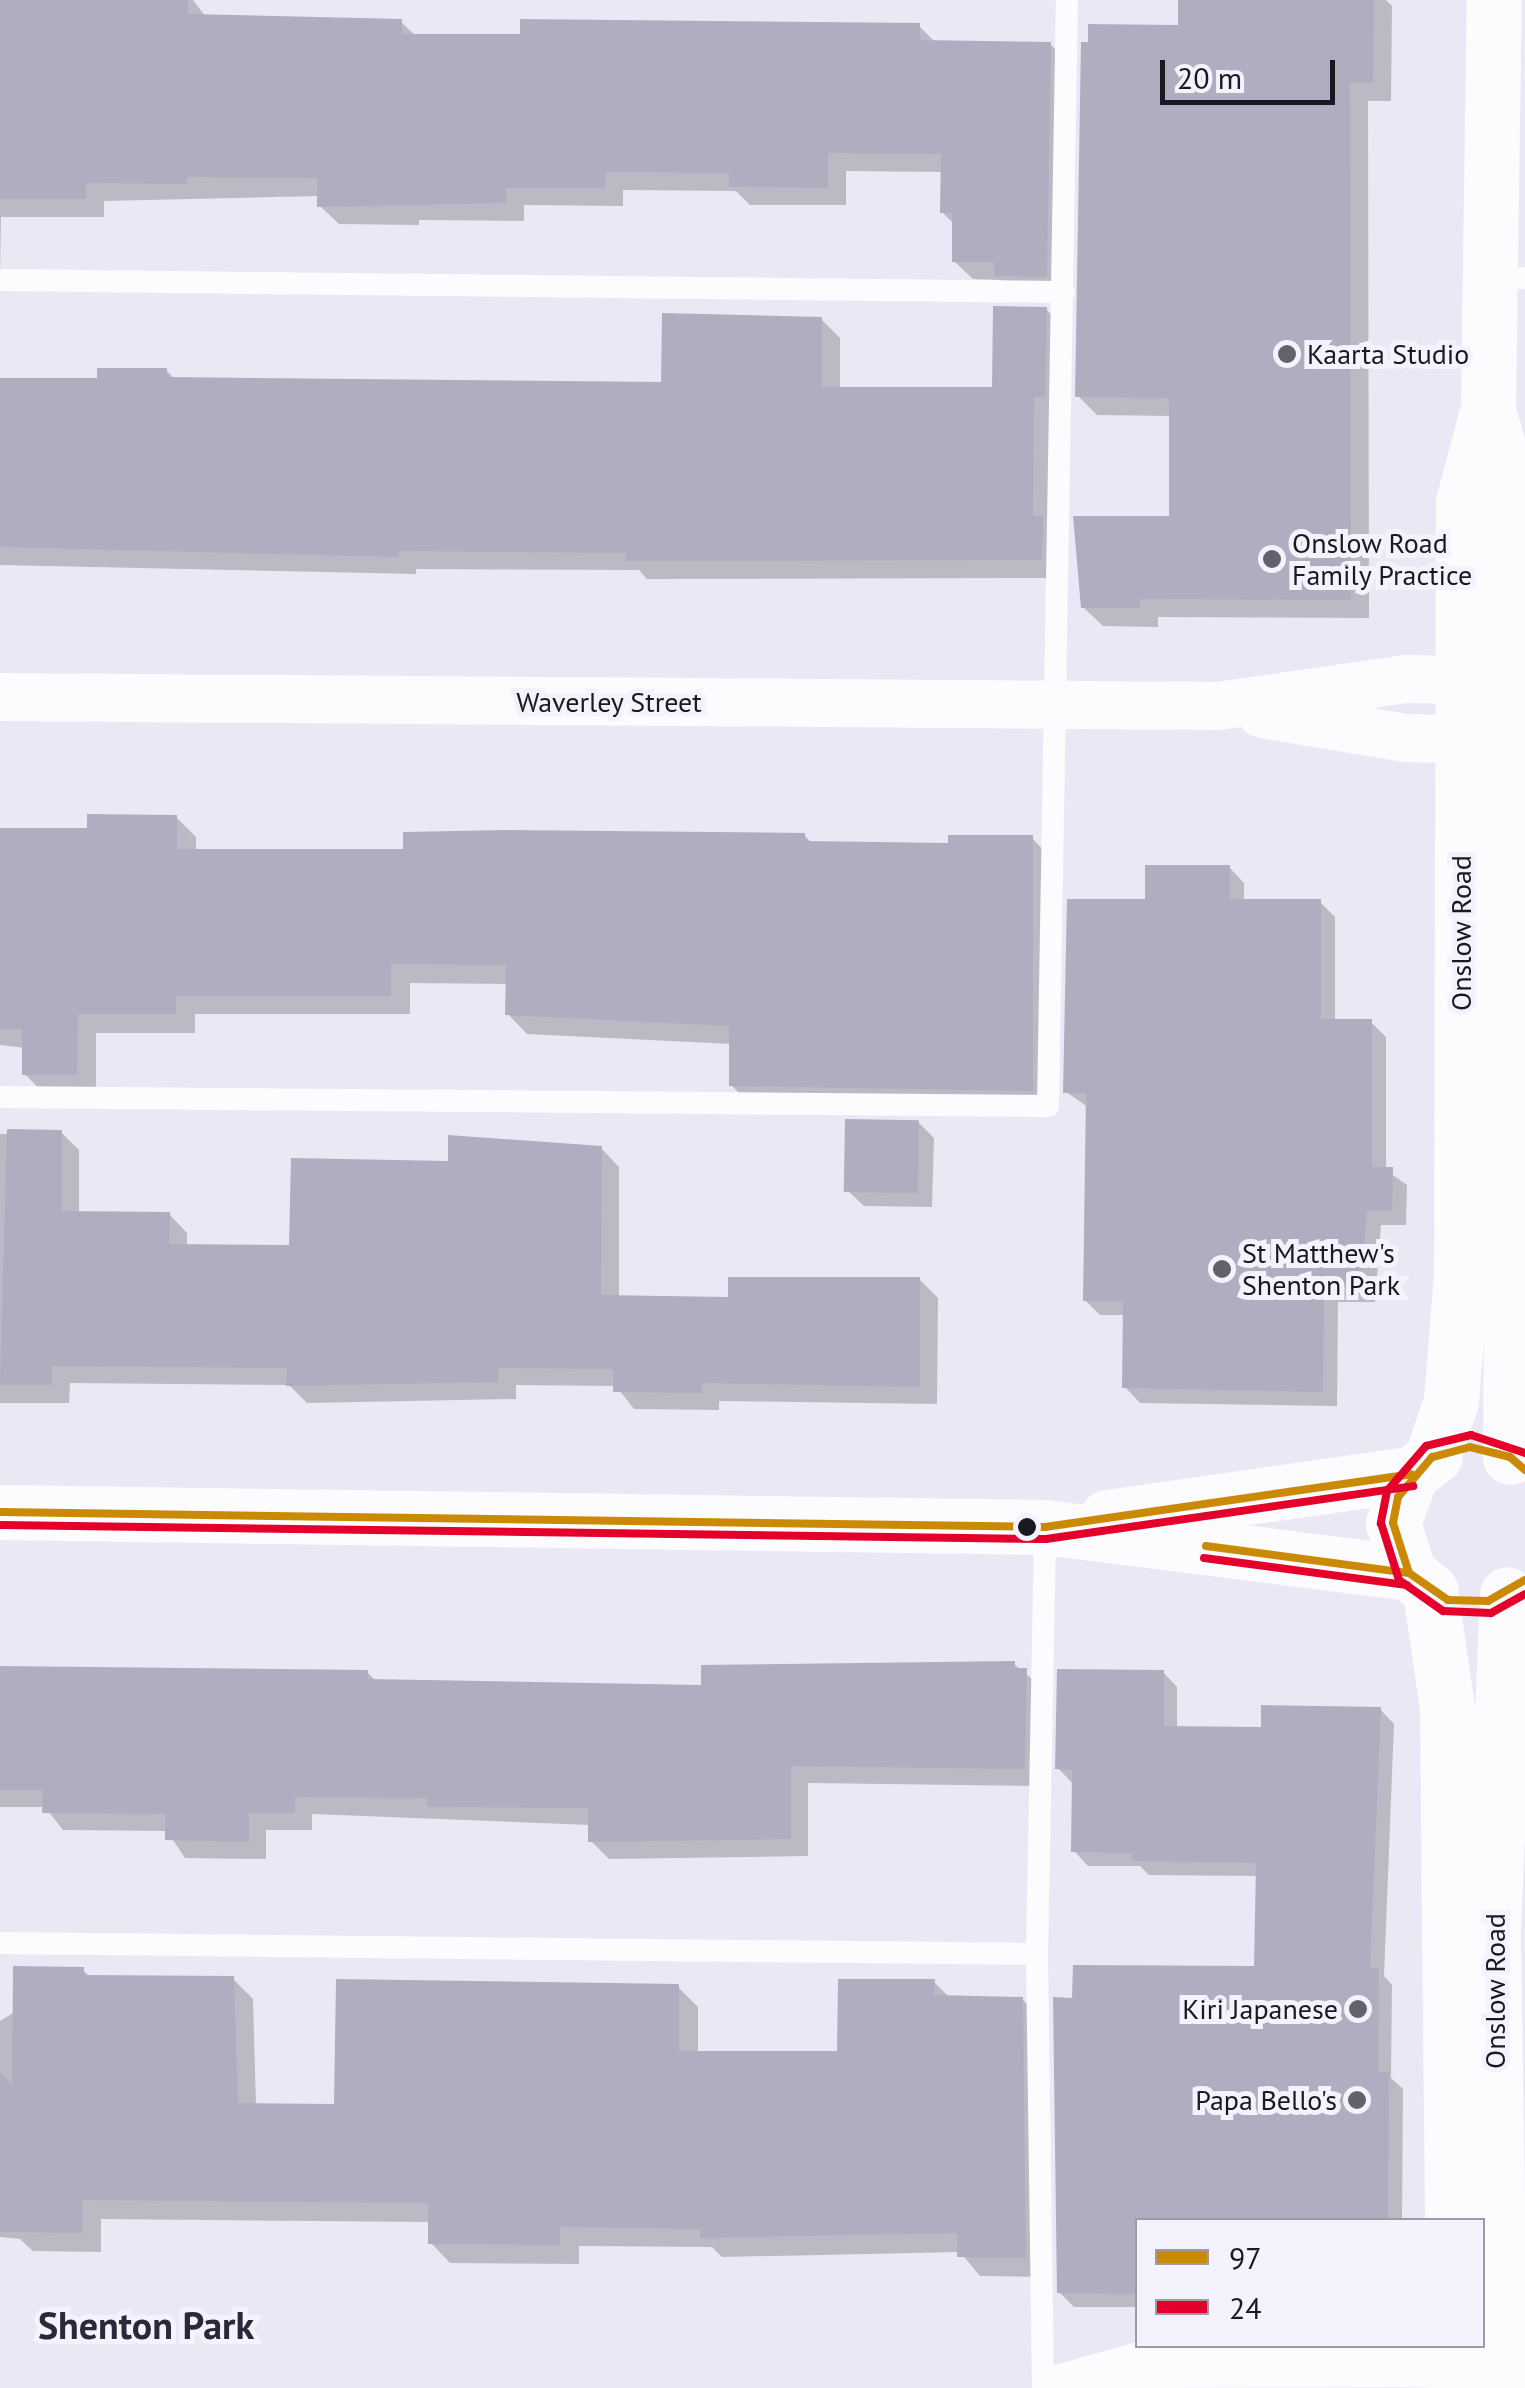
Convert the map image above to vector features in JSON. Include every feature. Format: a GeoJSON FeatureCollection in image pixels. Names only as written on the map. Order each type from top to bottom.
{"type":"FeatureCollection","features":[{"type":"Feature","properties":{"kind":"street","name":"Onslow Road"},"geometry":{"type":"LineString","coordinates":[[1452,2218],[1447,1707],[1420,1582],[1393,1523],[1451,1401],[1487,681],[1514,504],[1488,408],[1507,277],[1494,0]]}},
{"type":"Feature","properties":{"kind":"street","name":"Waverley Street"},"geometry":{"type":"LineString","coordinates":[[0,697],[1218,706],[1406,679],[1487,681]]}},
{"type":"Feature","properties":{"kind":"street","name":"Waverley Street"},"geometry":{"type":"LineString","coordinates":[[1218,706],[1406,738],[1486,739]]}},
{"type":"Feature","properties":{"kind":"street","name":"Onslow Road"},"geometry":{"type":"LineString","coordinates":[[1486,739],[1517,1464]]}},
{"type":"Feature","properties":{"kind":"street"},"geometry":{"type":"LineString","coordinates":[[1045,1526],[1422,1466],[1470,1447],[1517,1464]]}},
{"type":"Feature","properties":{"kind":"street"},"geometry":{"type":"LineString","coordinates":[[0,1512],[1045,1526],[1420,1582],[1468,1603],[1516,1587]]}},
{"type":"Feature","properties":{"kind":"street","name":"Onslow Road"},"geometry":{"type":"LineString","coordinates":[[1475,2218],[1516,1587]]}},
{"type":"Feature","properties":{"kind":"street","name":"Onslow Road"},"geometry":{"type":"LineString","coordinates":[[1465,2375],[1467,2348]]}},
{"type":"Feature","properties":{"kind":"street"},"geometry":{"type":"LineString","coordinates":[[1061,2388],[1147,2364],[1465,2375]]}},
{"type":"Feature","properties":{"kind":"lane"},"geometry":{"type":"LineString","coordinates":[[0,1096],[1048,1106],[1060,706],[1067,0]]}},
{"type":"Feature","properties":{"kind":"lane"},"geometry":{"type":"LineString","coordinates":[[0,280],[1064,292]]}},
{"type":"Feature","properties":{"kind":"lane"},"geometry":{"type":"LineString","coordinates":[[1043,2388],[1037,1954],[1045,1526]]}},
{"type":"Feature","properties":{"kind":"lane"},"geometry":{"type":"LineString","coordinates":[[0,1943],[1037,1954]]}},
{"type":"Feature","properties":{"kind":"building"},"geometry":{"type":"Polygon","coordinates":[[[0,0],[188,0],[188,14],[402,19],[402,34],[520,34],[520,19],[920,23],[920,40],[1051,42],[1047,277],[994,276],[994,262],[952,262],[952,213],[940,213],[941,154],[828,153],[828,188],[729,187],[729,173],[606,172],[605,188],[506,188],[506,203],[317,207],[317,178],[187,177],[187,184],[86,183],[86,199],[0,199],[0,0]]]}},
{"type":"Feature","properties":{"kind":"building"},"geometry":{"type":"Polygon","coordinates":[[[1178,0],[1374,0],[1373,83],[1350,83],[1351,600],[1140,599],[1140,608],[1081,608],[1073,516],[1169,516],[1169,398],[1075,397],[1081,42],[1088,42],[1088,24],[1178,25],[1178,0]]]}},
{"type":"Feature","properties":{"kind":"building"},"geometry":{"type":"Polygon","coordinates":[[[993,306],[1047,307],[1045,397],[1034,397],[1033,516],[1043,516],[1042,560],[626,561],[626,553],[398,551],[398,557],[0,547],[0,378],[97,378],[97,368],[167,368],[167,377],[661,382],[662,313],[822,317],[822,387],[992,387],[993,306]]]}},
{"type":"Feature","properties":{"kind":"building"},"geometry":{"type":"Polygon","coordinates":[[[87,814],[177,815],[177,849],[403,849],[403,832],[507,830],[805,833],[805,841],[948,843],[948,835],[1033,835],[1033,1091],[729,1086],[729,1026],[505,1015],[506,965],[391,964],[391,996],[176,996],[176,1014],[78,1014],[77,1075],[22,1075],[22,1029],[0,1029],[0,828],[87,828],[87,814]]]}},
{"type":"Feature","properties":{"kind":"building"},"geometry":{"type":"Polygon","coordinates":[[[1145,865],[1230,865],[1230,899],[1321,899],[1321,1019],[1372,1019],[1372,1167],[1393,1167],[1392,1211],[1367,1211],[1360,1288],[1324,1287],[1323,1392],[1122,1388],[1123,1301],[1083,1301],[1086,1093],[1063,1093],[1067,899],[1145,899],[1145,865]]]}},
{"type":"Feature","properties":{"kind":"building"},"geometry":{"type":"Polygon","coordinates":[[[845,1119],[919,1120],[918,1193],[844,1192],[845,1119]]]}},
{"type":"Feature","properties":{"kind":"building"},"geometry":{"type":"Polygon","coordinates":[[[7,1129],[62,1130],[62,1211],[170,1212],[169,1244],[289,1245],[291,1158],[448,1161],[448,1135],[602,1146],[601,1295],[728,1297],[728,1277],[920,1277],[920,1387],[702,1383],[702,1393],[613,1392],[613,1369],[498,1368],[498,1382],[286,1386],[287,1368],[52,1366],[52,1385],[0,1385],[7,1129]]]}},
{"type":"Feature","properties":{"kind":"building"},"geometry":{"type":"Polygon","coordinates":[[[1015,1661],[1015,1668],[1027,1668],[1025,1769],[791,1766],[791,1839],[588,1842],[588,1808],[427,1807],[427,1798],[295,1797],[295,1813],[249,1813],[249,1842],[165,1840],[165,1814],[42,1813],[43,1790],[0,1790],[0,1666],[368,1670],[368,1679],[701,1685],[701,1665],[1015,1661]]]}},
{"type":"Feature","properties":{"kind":"building"},"geometry":{"type":"Polygon","coordinates":[[[1057,1669],[1164,1670],[1164,1726],[1261,1727],[1261,1705],[1381,1707],[1370,1968],[1379,1968],[1378,2072],[1389,2072],[1388,2218],[1135,2218],[1135,2294],[1057,2293],[1053,1997],[1072,1998],[1073,1965],[1254,1966],[1256,1863],[1132,1861],[1132,1853],[1071,1852],[1072,1770],[1055,1769],[1057,1669]]]}},
{"type":"Feature","properties":{"kind":"building"},"geometry":{"type":"Polygon","coordinates":[[[13,1966],[84,1967],[84,1975],[234,1976],[238,2103],[334,2104],[336,1979],[679,1984],[679,2051],[837,2051],[838,1979],[935,1979],[934,1995],[1023,1997],[1026,2258],[957,2257],[957,2233],[700,2238],[700,2229],[560,2227],[560,2245],[428,2244],[428,2203],[82,2200],[82,2233],[0,2232],[0,2072],[12,2085],[13,1966]]]}},
{"type":"Feature","properties":{"kind":"transit line","name":"24"},"geometry":{"type":"LineString","coordinates":[[1525,1453],[1471,1435],[1426,1446],[1387,1491],[1381,1523],[1399,1580],[1443,1611],[1491,1613],[1525,1594]]}},
{"type":"Feature","properties":{"kind":"transit line","name":"97"},"geometry":{"type":"LineString","coordinates":[[1525,1470],[1510,1457],[1470,1447],[1432,1457],[1398,1497],[1393,1523],[1409,1573],[1448,1600],[1488,1601],[1525,1580]]}},
{"type":"Feature","properties":{"kind":"transit line","name":"97"},"geometry":{"type":"LineString","coordinates":[[0,1512],[1045,1527],[1411,1474]]}},
{"type":"Feature","properties":{"kind":"transit line","name":"24"},"geometry":{"type":"LineString","coordinates":[[0,1525],[1046,1539],[1413,1486]]}},
{"type":"Feature","properties":{"kind":"transit line","name":"97"},"geometry":{"type":"LineString","coordinates":[[1206,1546],[1409,1573]]}},
{"type":"Feature","properties":{"kind":"transit line","name":"24"},"geometry":{"type":"LineString","coordinates":[[1204,1558],[1407,1585]]}},
{"type":"Feature","properties":{"kind":"place","name":"Kaarta Studio"},"geometry":{"type":"Point","coordinates":[1287,354]}},
{"type":"Feature","properties":{"kind":"place","name":"Onslow Road Family Practice"},"geometry":{"type":"Point","coordinates":[1272,559]}},
{"type":"Feature","properties":{"kind":"place","name":"St Matthew's Shenton Park"},"geometry":{"type":"Point","coordinates":[1222,1269]}},
{"type":"Feature","properties":{"kind":"place","name":"Kiri Japanese"},"geometry":{"type":"Point","coordinates":[1358,2009]}},
{"type":"Feature","properties":{"kind":"place","name":"Papa Bello's"},"geometry":{"type":"Point","coordinates":[1357,2100]}},
{"type":"Feature","properties":{"kind":"district","name":"Shenton Park"},"geometry":{"type":"Point","coordinates":[146,2325]}}]}
